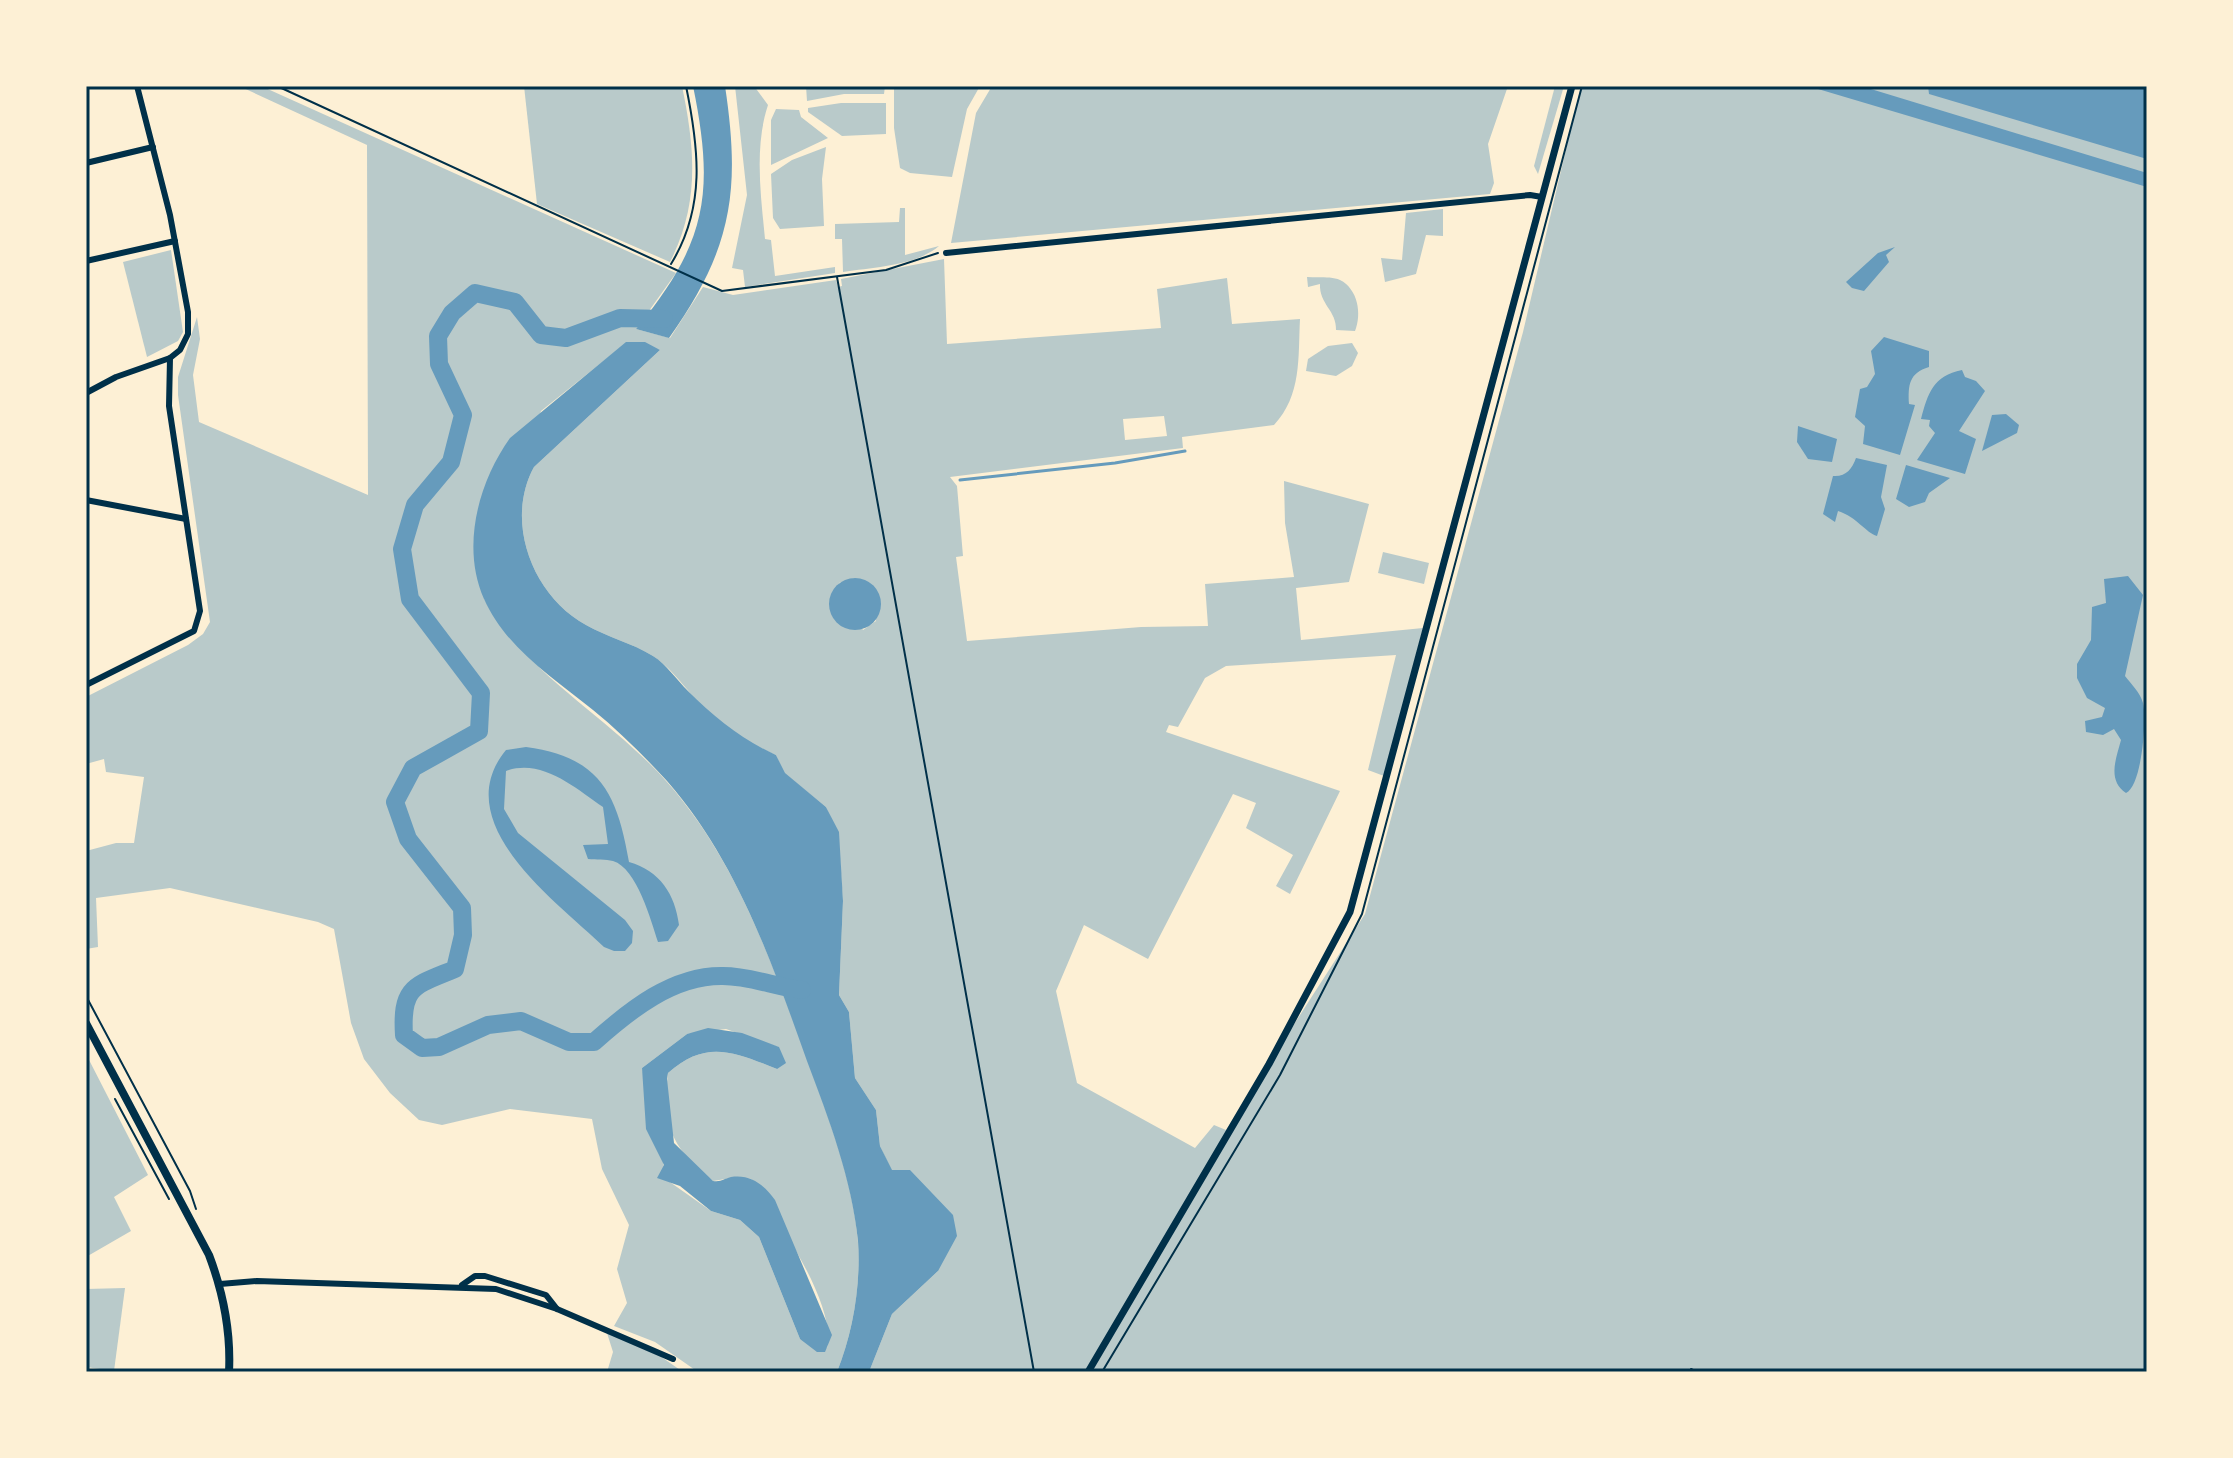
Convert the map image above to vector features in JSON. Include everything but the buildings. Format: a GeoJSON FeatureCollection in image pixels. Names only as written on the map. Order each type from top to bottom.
{"type":"FeatureCollection","features":[{"type":"Feature","properties":{"kind":"main road"},"geometry":{"type":"LineString","coordinates":[[86,1023],[197,1227],[220,1284],[229,1372]]}},
{"type":"Feature","properties":{"kind":"street"},"geometry":{"type":"LineString","coordinates":[[86,393],[116,377],[170,358],[180,350],[188,334],[188,312],[175,241],[137,86]]}},
{"type":"Feature","properties":{"kind":"street"},"geometry":{"type":"LineString","coordinates":[[1088,1372],[1269,1064],[1350,912],[1572,86]]}},
{"type":"Feature","properties":{"kind":"street"},"geometry":{"type":"LineString","coordinates":[[86,163],[153,147]]}},
{"type":"Feature","properties":{"kind":"street"},"geometry":{"type":"LineString","coordinates":[[946,253],[1530,195],[1542,197]]}},
{"type":"Feature","properties":{"kind":"street"},"geometry":{"type":"LineString","coordinates":[[86,261],[175,241]]}},
{"type":"Feature","properties":{"kind":"street"},"geometry":{"type":"LineString","coordinates":[[86,685],[194,631],[200,611],[169,406],[170,358]]}},
{"type":"Feature","properties":{"kind":"street"},"geometry":{"type":"LineString","coordinates":[[86,500],[186,519]]}},
{"type":"Feature","properties":{"kind":"street"},"geometry":{"type":"LineString","coordinates":[[461,1285],[475,1276],[485,1276],[546,1295],[557,1309]]}},
{"type":"Feature","properties":{"kind":"street"},"geometry":{"type":"LineString","coordinates":[[220,1284],[257,1281],[461,1285],[496,1289],[557,1309],[673,1359]]}},
{"type":"Feature","properties":{"kind":"path"},"geometry":{"type":"LineString","coordinates":[[277,86],[671,265],[710,287],[731,292],[886,270],[946,253]]}},
{"type":"Feature","properties":{"kind":"path"},"geometry":{"type":"LineString","coordinates":[[671,265],[691,224],[699,184],[695,130],[686,86]]}},
{"type":"Feature","properties":{"kind":"path"},"geometry":{"type":"LineString","coordinates":[[1102,1372],[1280,1075],[1362,914],[1582,86]]}},
{"type":"Feature","properties":{"kind":"path"},"geometry":{"type":"LineString","coordinates":[[837,277],[1034,1372]]}},
{"type":"Feature","properties":{"kind":"path"},"geometry":{"type":"LineString","coordinates":[[86,996],[190,1191],[199,1219]]}},
{"type":"Feature","properties":{"kind":"path"},"geometry":{"type":"LineString","coordinates":[[1691,1369],[1697,1372]]}},
{"type":"Feature","properties":{"kind":"shaded area"},"geometry":{"type":"Polygon","coordinates":[[[239,86],[261,86],[676,273],[636,329],[670,338],[703,287],[733,295],[836,280],[838,287],[842,286],[841,279],[944,259],[947,344],[1161,328],[1157,289],[1227,278],[1232,324],[1300,319],[1294,388],[1290,401],[1274,425],[1182,437],[1183,448],[950,477],[957,486],[963,556],[956,557],[967,641],[1141,627],[1208,626],[1205,584],[1294,577],[1285,523],[1284,481],[1369,504],[1349,582],[1296,588],[1301,640],[1423,628],[1384,776],[1368,770],[1396,655],[1226,666],[1205,678],[1178,727],[1169,725],[1166,732],[1340,791],[1290,894],[1276,886],[1293,855],[1246,828],[1256,803],[1233,794],[1148,959],[1084,925],[1056,991],[1077,1083],[1195,1148],[1214,1125],[1226,1130],[1365,914],[1523,332],[1581,86],[2147,86],[2147,1372],[869,1372],[892,1314],[938,1271],[880,1146],[876,1110],[855,1078],[849,1012],[839,995],[843,901],[838,832],[826,807],[784,773],[776,755],[743,739],[720,723],[653,656],[586,625],[567,612],[538,577],[523,534],[525,488],[534,467],[660,350],[626,343],[541,411],[484,599],[501,625],[544,672],[645,759],[667,782],[714,845],[766,950],[832,1127],[851,1196],[859,1258],[855,1308],[837,1372],[698,1372],[655,1342],[614,1326],[627,1303],[617,1269],[629,1225],[602,1169],[592,1119],[510,1109],[442,1125],[419,1120],[390,1093],[364,1059],[351,1023],[334,929],[318,922],[170,888],[96,898],[98,947],[86,949],[86,851],[116,843],[134,843],[144,777],[106,772],[104,759],[86,764],[86,697],[188,645],[203,634],[210,622],[178,395],[178,377],[197,317],[200,339],[193,375],[199,422],[368,495],[367,145],[239,86]],[[1164,416],[1123,419],[1125,440],[1167,436],[1164,416]],[[855,578],[839,583],[863,630],[876,621],[855,578]],[[726,1029],[687,1034],[642,1068],[667,1180],[711,1211],[740,1220],[759,1237],[800,1339],[827,1348],[828,1330],[814,1285],[789,1238],[751,1179],[738,1177],[713,1181],[699,1170],[679,1147],[666,1107],[668,1073],[682,1062],[708,1052],[721,1052],[777,1069],[778,1047],[726,1029]]]}},
{"type":"Feature","properties":{"kind":"shaded area"},"geometry":{"type":"Polygon","coordinates":[[[524,86],[682,86],[690,132],[692,176],[686,218],[670,262],[537,204],[524,86]]]}},
{"type":"Feature","properties":{"kind":"shaded area"},"geometry":{"type":"Polygon","coordinates":[[[735,86],[754,86],[768,105],[761,138],[760,172],[765,239],[771,240],[775,276],[835,267],[835,273],[745,287],[743,270],[732,268],[747,195],[735,86]]]}},
{"type":"Feature","properties":{"kind":"shaded area"},"geometry":{"type":"Polygon","coordinates":[[[806,86],[885,86],[884,94],[844,94],[807,101],[806,86]]]}},
{"type":"Feature","properties":{"kind":"shaded area"},"geometry":{"type":"Polygon","coordinates":[[[894,86],[980,86],[967,109],[952,177],[910,173],[900,168],[894,128],[894,86]]]}},
{"type":"Feature","properties":{"kind":"shaded area"},"geometry":{"type":"Polygon","coordinates":[[[992,86],[1508,86],[1488,144],[1494,183],[1490,194],[951,243],[976,113],[992,86]]]}},
{"type":"Feature","properties":{"kind":"shaded area"},"geometry":{"type":"Polygon","coordinates":[[[1555,86],[1564,86],[1538,174],[1534,166],[1555,86]]]}},
{"type":"Feature","properties":{"kind":"shaded area"},"geometry":{"type":"Polygon","coordinates":[[[841,103],[886,103],[886,134],[842,136],[808,112],[808,108],[841,103]]]}},
{"type":"Feature","properties":{"kind":"shaded area"},"geometry":{"type":"Polygon","coordinates":[[[776,109],[799,110],[801,117],[828,138],[771,165],[771,120],[776,109]]]}},
{"type":"Feature","properties":{"kind":"shaded area"},"geometry":{"type":"Polygon","coordinates":[[[826,147],[822,179],[824,226],[780,229],[773,218],[771,174],[792,160],[826,147]]]}},
{"type":"Feature","properties":{"kind":"shaded area"},"geometry":{"type":"Polygon","coordinates":[[[900,208],[905,208],[905,255],[939,246],[907,262],[843,272],[842,239],[835,239],[835,224],[899,222],[900,208]]]}},
{"type":"Feature","properties":{"kind":"shaded area"},"geometry":{"type":"Polygon","coordinates":[[[1443,209],[1443,236],[1426,235],[1416,274],[1385,282],[1381,258],[1402,260],[1406,213],[1443,209]]]}},
{"type":"Feature","properties":{"kind":"shaded area"},"geometry":{"type":"Polygon","coordinates":[[[171,250],[183,332],[178,341],[147,357],[123,262],[171,250]]]}},
{"type":"Feature","properties":{"kind":"shaded area"},"geometry":{"type":"Polygon","coordinates":[[[1307,277],[1340,280],[1351,289],[1358,310],[1355,331],[1336,330],[1320,284],[1308,287],[1307,277]]]}},
{"type":"Feature","properties":{"kind":"shaded area"},"geometry":{"type":"Polygon","coordinates":[[[1352,343],[1358,353],[1352,366],[1336,376],[1306,371],[1308,359],[1328,346],[1352,343]]]}},
{"type":"Feature","properties":{"kind":"shaded area"},"geometry":{"type":"Polygon","coordinates":[[[1383,552],[1429,563],[1424,584],[1378,573],[1383,552]]]}},
{"type":"Feature","properties":{"kind":"shaded area"},"geometry":{"type":"Polygon","coordinates":[[[86,1054],[148,1175],[114,1197],[131,1231],[86,1257],[86,1054]]]}},
{"type":"Feature","properties":{"kind":"shaded area"},"geometry":{"type":"Polygon","coordinates":[[[125,1288],[114,1371],[86,1367],[86,1289],[125,1288]]]}},
{"type":"Feature","properties":{"kind":"shaded area"},"geometry":{"type":"Polygon","coordinates":[[[607,1333],[660,1356],[683,1372],[607,1372],[613,1352],[607,1333]]]}},
{"type":"Feature","properties":{"kind":"water"},"geometry":{"type":"Polygon","coordinates":[[[693,86],[725,86],[732,158],[731,189],[719,247],[707,276],[669,338],[636,329],[678,270],[691,243],[699,215],[703,157],[693,86]]]}},
{"type":"Feature","properties":{"kind":"water"},"geometry":{"type":"Polygon","coordinates":[[[1808,86],[1861,86],[2147,173],[2147,187],[1808,86]]]}},
{"type":"Feature","properties":{"kind":"water"},"geometry":{"type":"Polygon","coordinates":[[[1928,86],[2147,86],[2147,159],[1929,94],[1928,86]]]}},
{"type":"Feature","properties":{"kind":"water"},"geometry":{"type":"Polygon","coordinates":[[[1895,247],[1886,255],[1889,262],[1864,291],[1852,288],[1846,282],[1878,253],[1895,247]]]}},
{"type":"Feature","properties":{"kind":"water"},"geometry":{"type":"Polygon","coordinates":[[[1884,337],[1929,351],[1929,367],[1914,376],[1910,386],[1909,404],[1915,405],[1900,455],[1863,444],[1865,426],[1855,417],[1860,389],[1867,387],[1875,374],[1871,351],[1884,337]]]}},
{"type":"Feature","properties":{"kind":"water"},"geometry":{"type":"Polygon","coordinates":[[[626,342],[645,342],[660,350],[534,467],[525,488],[523,534],[538,577],[567,612],[586,625],[653,656],[718,719],[776,755],[785,773],[826,807],[839,832],[843,901],[839,995],[849,1012],[855,1078],[876,1110],[880,1146],[892,1170],[910,1170],[953,1215],[957,1236],[938,1271],[892,1314],[869,1372],[837,1372],[857,1291],[858,1241],[851,1195],[831,1127],[780,987],[733,879],[692,812],[667,781],[622,735],[517,647],[493,616],[477,579],[474,558],[476,516],[489,475],[510,438],[626,342]]]}},
{"type":"Feature","properties":{"kind":"water"},"geometry":{"type":"Polygon","coordinates":[[[1962,370],[1965,377],[1976,381],[1985,391],[1959,431],[1976,439],[1965,474],[1917,460],[1935,433],[1929,426],[1930,420],[1921,419],[1929,394],[1938,381],[1962,370]]]}},
{"type":"Feature","properties":{"kind":"water"},"geometry":{"type":"Polygon","coordinates":[[[2006,414],[2019,425],[2017,433],[1982,451],[1992,415],[2006,414]]]}},
{"type":"Feature","properties":{"kind":"water"},"geometry":{"type":"Polygon","coordinates":[[[1798,426],[1837,439],[1832,462],[1808,459],[1797,442],[1798,426]]]}},
{"type":"Feature","properties":{"kind":"water"},"geometry":{"type":"Polygon","coordinates":[[[1856,458],[1887,465],[1881,497],[1885,509],[1877,536],[1838,511],[1835,522],[1823,514],[1833,476],[1848,472],[1856,458]]]}},
{"type":"Feature","properties":{"kind":"water"},"geometry":{"type":"Polygon","coordinates":[[[1906,465],[1950,478],[1929,493],[1925,502],[1909,507],[1896,499],[1906,465]]]}},
{"type":"Feature","properties":{"kind":"water"},"geometry":{"type":"Polygon","coordinates":[[[2128,576],[2143,595],[2125,676],[2142,699],[2144,722],[2136,778],[2126,793],[2116,782],[2115,762],[2121,740],[2114,729],[2103,735],[2086,732],[2085,721],[2102,717],[2105,708],[2087,698],[2077,678],[2077,664],[2091,640],[2092,607],[2106,603],[2104,579],[2128,576]]]}},
{"type":"Feature","properties":{"kind":"water"},"geometry":{"type":"Polygon","coordinates":[[[855,578],[874,585],[881,604],[874,623],[855,630],[836,623],[829,604],[836,585],[855,578]]]}},
{"type":"Feature","properties":{"kind":"water"},"geometry":{"type":"Polygon","coordinates":[[[526,747],[572,759],[601,782],[618,816],[629,862],[657,878],[674,903],[679,925],[668,941],[658,942],[642,896],[622,866],[610,860],[588,859],[583,845],[608,844],[603,807],[558,777],[532,768],[506,771],[504,809],[518,833],[625,920],[633,931],[632,943],[625,951],[604,947],[560,908],[515,859],[498,833],[489,805],[491,778],[506,750],[526,747]]]}},
{"type":"Feature","properties":{"kind":"water"},"geometry":{"type":"Polygon","coordinates":[[[708,1028],[742,1033],[779,1047],[786,1063],[777,1069],[721,1052],[708,1052],[682,1062],[668,1073],[667,1079],[674,1143],[713,1181],[731,1177],[751,1179],[762,1185],[775,1200],[832,1335],[825,1352],[817,1352],[800,1339],[759,1237],[740,1220],[711,1211],[680,1186],[657,1178],[664,1165],[646,1129],[642,1068],[687,1034],[708,1028]]]}},
{"type":"Feature","properties":{"kind":"waterway"},"geometry":{"type":"LineString","coordinates":[[664,319],[620,318],[566,338],[541,335],[515,302],[475,293],[452,313],[438,336],[439,364],[463,415],[451,462],[415,505],[402,549],[410,599],[481,693],[479,731],[413,768],[395,802],[408,839],[462,908],[463,935],[455,969],[413,990],[405,1006],[404,1035],[422,1048],[439,1047],[488,1025],[521,1021],[569,1042],[594,1042],[637,1007],[687,981],[733,976],[802,990]]}},
{"type":"Feature","properties":{"kind":"waterway"},"geometry":{"type":"LineString","coordinates":[[960,480],[1115,463],[1185,451]]}}]}
